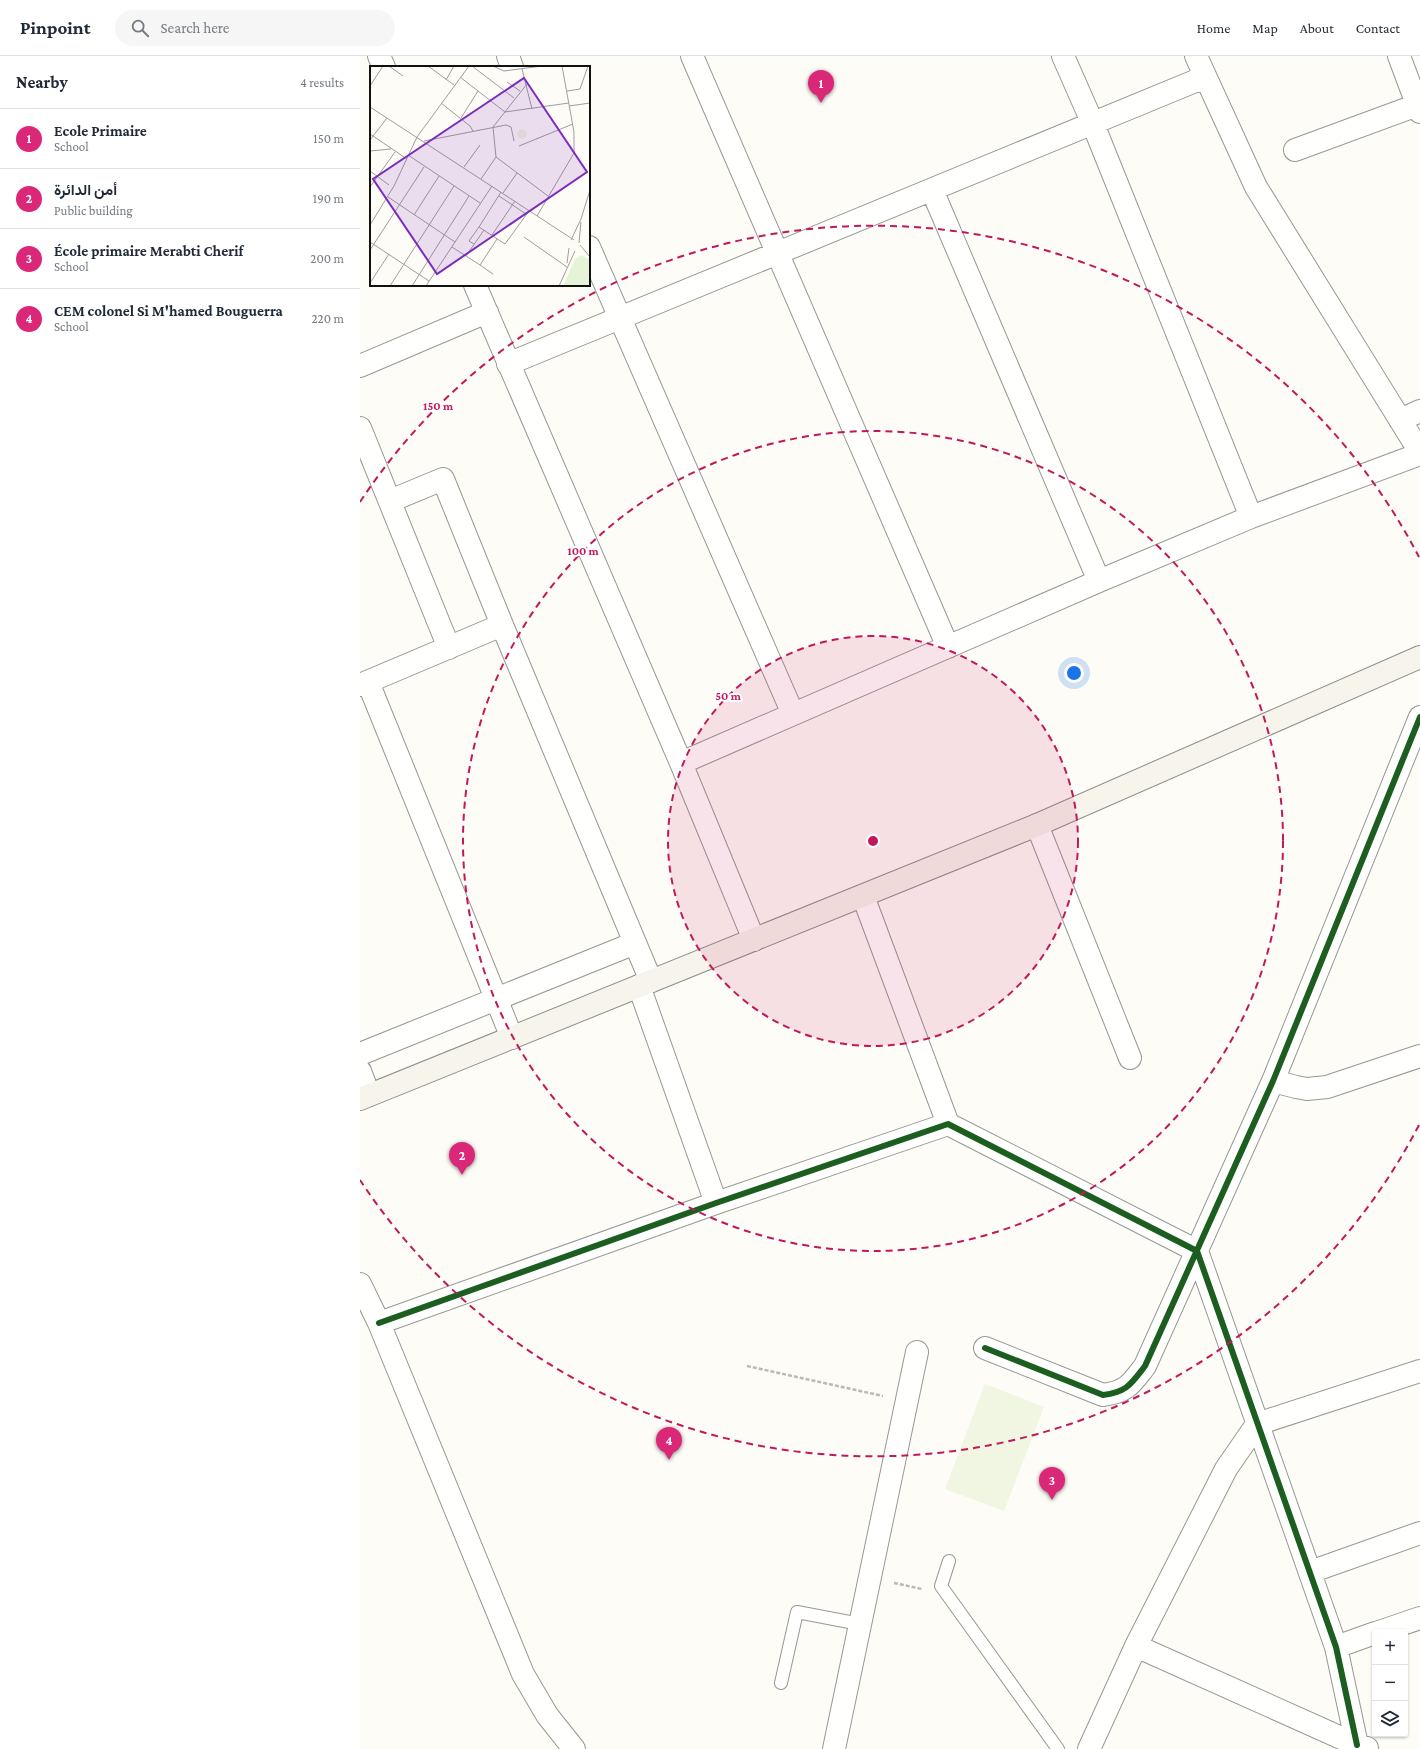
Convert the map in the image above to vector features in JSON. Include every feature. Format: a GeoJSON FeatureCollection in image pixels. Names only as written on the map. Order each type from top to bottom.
{"type":"FeatureCollection","features":[{"type":"Feature","properties":{"kind":"main road"},"geometry":{"type":"LineString","coordinates":[[365,1097],[1037,826],[1420,657]]}},
{"type":"Feature","properties":{"kind":"street"},"geometry":{"type":"LineString","coordinates":[[379,56],[384,66]]}},
{"type":"Feature","properties":{"kind":"street"},"geometry":{"type":"LineString","coordinates":[[508,56],[512,66]]}},
{"type":"Feature","properties":{"kind":"street"},"geometry":{"type":"LineString","coordinates":[[692,56],[776,254],[948,647]]}},
{"type":"Feature","properties":{"kind":"street"},"geometry":{"type":"LineString","coordinates":[[1063,56],[1093,124],[1251,516]]}},
{"type":"Feature","properties":{"kind":"street"},"geometry":{"type":"LineString","coordinates":[[681,763],[1251,516],[1420,453],[1256,187],[1196,56]]}},
{"type":"Feature","properties":{"kind":"street"},"geometry":{"type":"LineString","coordinates":[[1295,150],[1419,107],[1399,56]]}},
{"type":"Feature","properties":{"kind":"street"},"geometry":{"type":"LineString","coordinates":[[508,364],[1205,77]]}},
{"type":"Feature","properties":{"kind":"street"},"geometry":{"type":"LineString","coordinates":[[932,190],[1099,581]]}},
{"type":"Feature","properties":{"kind":"street"},"geometry":{"type":"LineString","coordinates":[[590,249],[793,714]]}},
{"type":"Feature","properties":{"kind":"street"},"geometry":{"type":"LineString","coordinates":[[475,286],[681,763],[754,940]]}},
{"type":"Feature","properties":{"kind":"street"},"geometry":{"type":"LineString","coordinates":[[360,366],[487,312]]}},
{"type":"Feature","properties":{"kind":"street"},"geometry":{"type":"LineString","coordinates":[[1400,420],[1420,412]]}},
{"type":"Feature","properties":{"kind":"street"},"geometry":{"type":"LineString","coordinates":[[360,428],[449,648]]}},
{"type":"Feature","properties":{"kind":"street"},"geometry":{"type":"LineString","coordinates":[[390,501],[443,479],[502,625],[635,943],[645,984],[716,1203]]}},
{"type":"Feature","properties":{"kind":"street"},"geometry":{"type":"LineString","coordinates":[[502,625],[364,684],[497,999],[512,1038]]}},
{"type":"Feature","properties":{"kind":"street"},"geometry":{"type":"LineString","coordinates":[[985,1348],[1103,1395],[1118,1393],[1133,1382],[1145,1366],[1273,1081],[1420,717]]}},
{"type":"Feature","properties":{"kind":"street"},"geometry":{"type":"LineString","coordinates":[[1037,826],[1130,1058]]}},
{"type":"Feature","properties":{"kind":"street"},"geometry":{"type":"LineString","coordinates":[[863,896],[948,1124],[1197,1251],[1336,1647],[1364,1747]]}},
{"type":"Feature","properties":{"kind":"street"},"geometry":{"type":"LineString","coordinates":[[360,1054],[635,943]]}},
{"type":"Feature","properties":{"kind":"street"},"geometry":{"type":"LineString","coordinates":[[1273,1081],[1307,1089],[1327,1087],[1420,1056]]}},
{"type":"Feature","properties":{"kind":"street"},"geometry":{"type":"LineString","coordinates":[[360,1071],[365,1097]]}},
{"type":"Feature","properties":{"kind":"street"},"geometry":{"type":"LineString","coordinates":[[379,1322],[716,1203],[948,1124]]}},
{"type":"Feature","properties":{"kind":"street"},"geometry":{"type":"LineString","coordinates":[[360,1284],[379,1322],[523,1674],[548,1715],[574,1749]]}},
{"type":"Feature","properties":{"kind":"street"},"geometry":{"type":"LineString","coordinates":[[834,1749],[917,1352]]}},
{"type":"Feature","properties":{"kind":"street"},"geometry":{"type":"LineString","coordinates":[[1089,1749],[1136,1646],[1226,1470],[1257,1424],[1420,1371]]}},
{"type":"Feature","properties":{"kind":"street"},"geometry":{"type":"LineString","coordinates":[[1310,1572],[1420,1533]]}},
{"type":"Feature","properties":{"kind":"street"},"geometry":{"type":"LineString","coordinates":[[1388,1629],[1420,1618]]}},
{"type":"Feature","properties":{"kind":"street"},"geometry":{"type":"LineString","coordinates":[[1336,1647],[1372,1635]]}},
{"type":"Feature","properties":{"kind":"street"},"geometry":{"type":"LineString","coordinates":[[1136,1646],[1364,1747]]}},
{"type":"Feature","properties":{"kind":"lane"},"geometry":{"type":"LineString","coordinates":[[949,1561],[941,1586],[1058,1749]]}},
{"type":"Feature","properties":{"kind":"lane"},"geometry":{"type":"LineString","coordinates":[[781,1683],[797,1612],[860,1624]]}},
{"type":"Feature","properties":{"kind":"path"},"geometry":{"type":"LineString","coordinates":[[747,1366],[906,1401]]}},
{"type":"Feature","properties":{"kind":"path"},"geometry":{"type":"LineString","coordinates":[[870,1577],[948,1595]]}},
{"type":"Feature","properties":{"kind":"green space"},"geometry":{"type":"Polygon","coordinates":[[[985,1384],[1044,1407],[1004,1511],[945,1489],[985,1384]]]}},
{"type":"Feature","properties":{"kind":"cycle path"},"geometry":{"type":"LineString","coordinates":[[985,1348],[1103,1395],[1118,1392],[1128,1386],[1145,1366],[1273,1081],[1420,717]]}},
{"type":"Feature","properties":{"kind":"cycle path"},"geometry":{"type":"LineString","coordinates":[[379,1323],[716,1203],[948,1124],[1197,1251],[1336,1647],[1357,1745]]}},
{"type":"Feature","properties":{"kind":"place","name":"Ecole Primaire"},"geometry":{"type":"Point","coordinates":[821,103]}},
{"type":"Feature","properties":{"kind":"place","name":"أمن الدائرة"},"geometry":{"type":"Point","coordinates":[462,1175]}},
{"type":"Feature","properties":{"kind":"place","name":"CEM colonel Si M'hamed Bouguerra"},"geometry":{"type":"Point","coordinates":[669,1460]}},
{"type":"Feature","properties":{"kind":"place","name":"École primaire Merabti Cherif"},"geometry":{"type":"Point","coordinates":[1052,1500]}}]}
